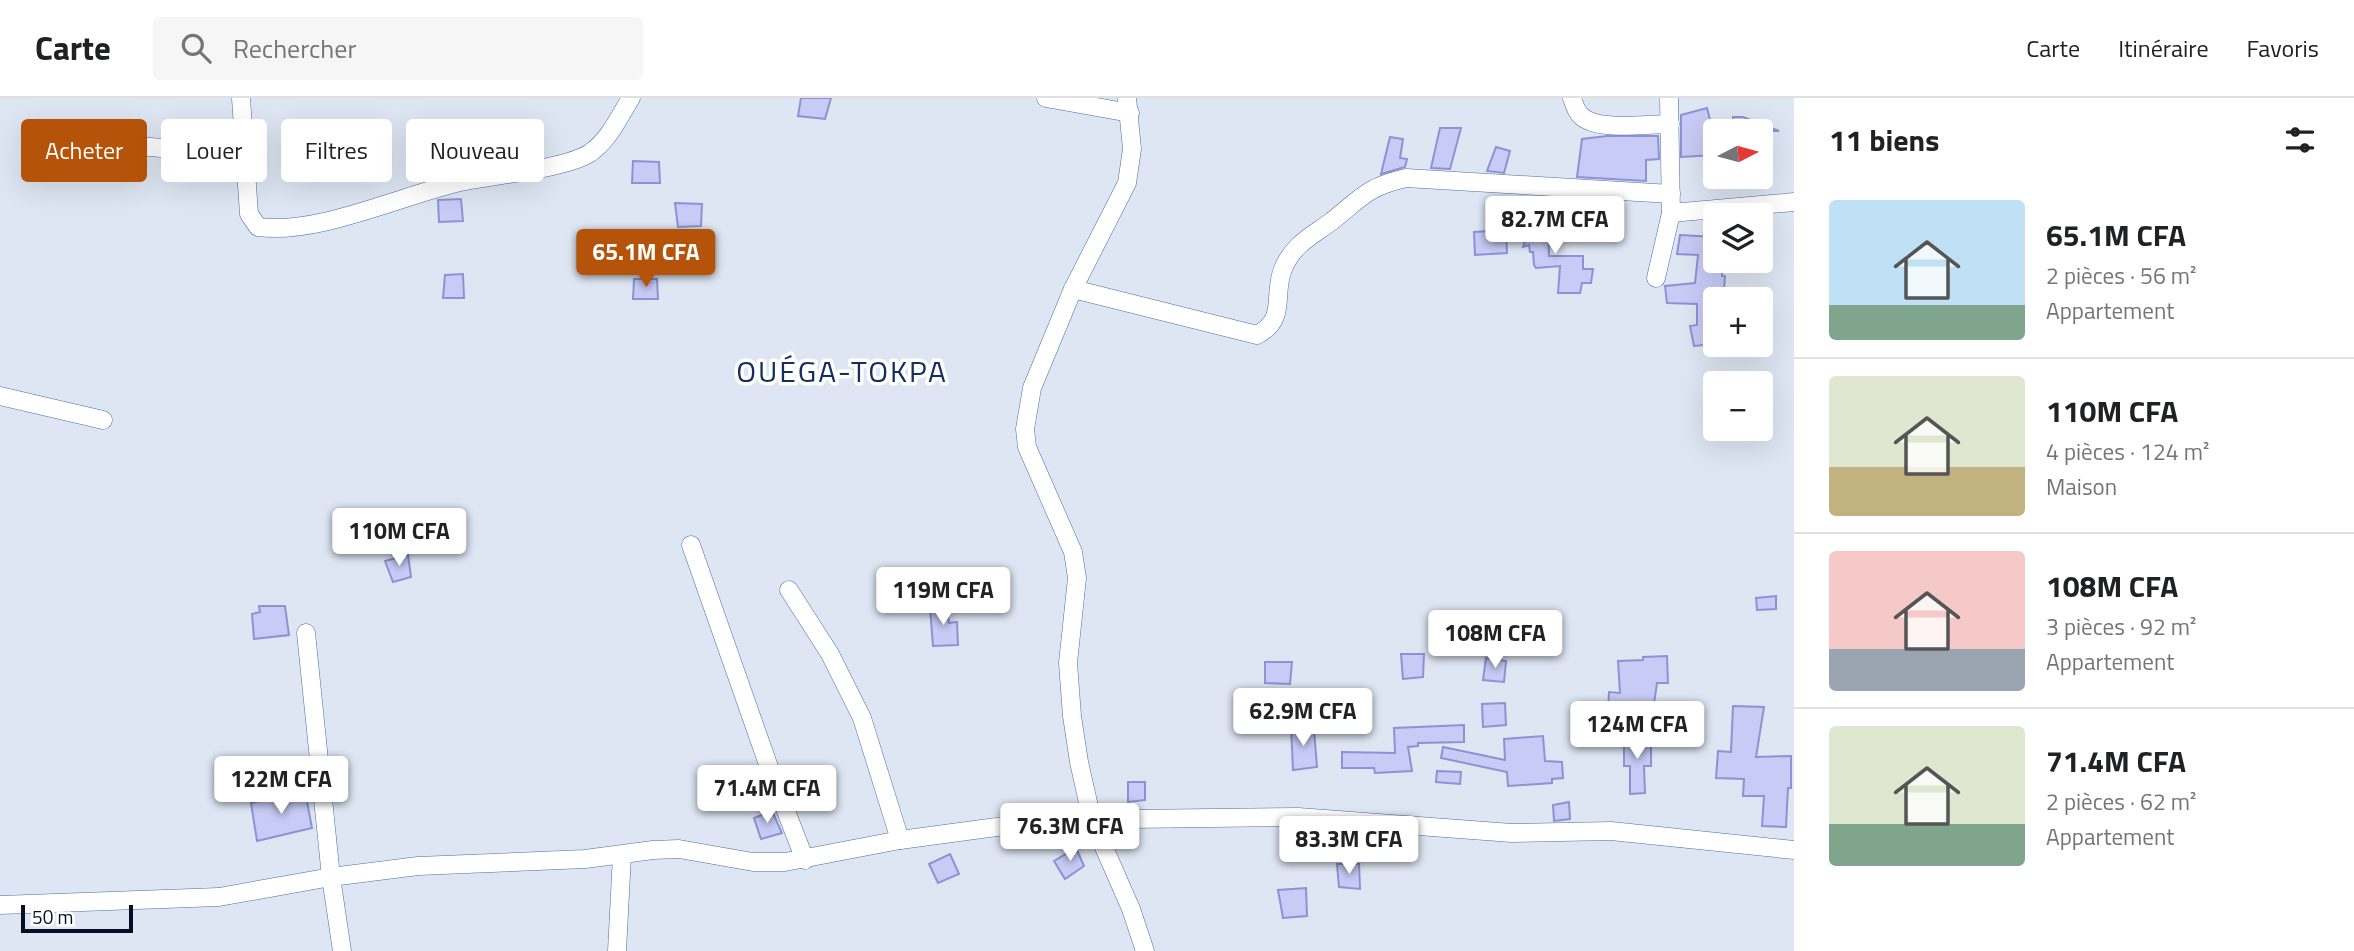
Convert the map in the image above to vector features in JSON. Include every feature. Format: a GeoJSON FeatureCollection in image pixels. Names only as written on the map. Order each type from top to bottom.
{"type":"FeatureCollection","features":[{"type":"Feature","properties":{"kind":"street"},"geometry":{"type":"LineString","coordinates":[[241,98],[242,119]]}},
{"type":"Feature","properties":{"kind":"street"},"geometry":{"type":"LineString","coordinates":[[247,182],[249,214],[258,227],[272,229],[329,220],[438,187],[565,163],[589,153],[609,135],[631,98]]}},
{"type":"Feature","properties":{"kind":"street"},"geometry":{"type":"LineString","coordinates":[[1046,98],[1128,105],[1132,149],[1127,183],[1073,289],[1032,388],[1025,429],[1027,447],[1073,552],[1077,578],[1068,663],[1079,762],[1092,820],[1131,909],[1145,951]]}},
{"type":"Feature","properties":{"kind":"street"},"geometry":{"type":"LineString","coordinates":[[1572,98],[1576,109],[1587,120],[1608,125],[1670,124]]}},
{"type":"Feature","properties":{"kind":"street"},"geometry":{"type":"LineString","coordinates":[[1656,278],[1671,204],[1669,98]]}},
{"type":"Feature","properties":{"kind":"street"},"geometry":{"type":"LineString","coordinates":[[1073,289],[1257,335],[1270,328],[1277,313],[1282,271],[1293,250],[1364,193],[1406,178],[1671,204],[1794,202]]}},
{"type":"Feature","properties":{"kind":"street"},"geometry":{"type":"LineString","coordinates":[[0,396],[103,420]]}},
{"type":"Feature","properties":{"kind":"street"},"geometry":{"type":"LineString","coordinates":[[691,545],[770,770],[805,860]]}},
{"type":"Feature","properties":{"kind":"street"},"geometry":{"type":"LineString","coordinates":[[789,590],[830,654],[862,718],[900,840]]}},
{"type":"Feature","properties":{"kind":"street"},"geometry":{"type":"LineString","coordinates":[[306,634],[331,877],[342,951]]}},
{"type":"Feature","properties":{"kind":"street"},"geometry":{"type":"LineString","coordinates":[[0,905],[219,897],[331,877],[418,866],[585,859],[653,850],[679,849],[753,862],[805,860],[900,840],[1048,820],[1298,817],[1512,834],[1611,831],[1794,850]]}},
{"type":"Feature","properties":{"kind":"street"},"geometry":{"type":"LineString","coordinates":[[618,951],[622,855]]}},
{"type":"Feature","properties":{"kind":"building"},"geometry":{"type":"Polygon","coordinates":[[[801,98],[831,98],[825,119],[798,116],[801,98]]]}},
{"type":"Feature","properties":{"kind":"building"},"geometry":{"type":"Polygon","coordinates":[[[1707,108],[1710,119],[1703,119],[1703,156],[1681,157],[1681,115],[1707,108]]]}},
{"type":"Feature","properties":{"kind":"building"},"geometry":{"type":"Polygon","coordinates":[[[1440,128],[1461,128],[1450,169],[1431,168],[1440,128]]]}},
{"type":"Feature","properties":{"kind":"building"},"geometry":{"type":"Polygon","coordinates":[[[1658,136],[1659,159],[1646,160],[1646,181],[1577,177],[1582,139],[1658,136]]]}},
{"type":"Feature","properties":{"kind":"building"},"geometry":{"type":"Polygon","coordinates":[[[1390,137],[1403,139],[1400,158],[1407,159],[1405,167],[1381,174],[1390,137]]]}},
{"type":"Feature","properties":{"kind":"building"},"geometry":{"type":"Polygon","coordinates":[[[1496,147],[1510,151],[1504,173],[1487,171],[1496,147]]]}},
{"type":"Feature","properties":{"kind":"building"},"geometry":{"type":"Polygon","coordinates":[[[633,161],[659,162],[660,183],[632,183],[633,161]]]}},
{"type":"Feature","properties":{"kind":"building"},"geometry":{"type":"Polygon","coordinates":[[[461,199],[463,221],[439,222],[438,200],[461,199]]]}},
{"type":"Feature","properties":{"kind":"building"},"geometry":{"type":"Polygon","coordinates":[[[675,203],[702,204],[701,226],[678,227],[675,203]]]}},
{"type":"Feature","properties":{"kind":"building"},"geometry":{"type":"Polygon","coordinates":[[[1528,211],[1548,211],[1549,256],[1583,256],[1583,269],[1593,269],[1591,283],[1582,283],[1580,293],[1558,293],[1560,266],[1536,268],[1534,265],[1533,252],[1530,252],[1529,245],[1523,247],[1529,228],[1528,211]]]}},
{"type":"Feature","properties":{"kind":"building"},"geometry":{"type":"Polygon","coordinates":[[[1506,230],[1507,253],[1475,255],[1474,232],[1506,230]]]}},
{"type":"Feature","properties":{"kind":"building"},"geometry":{"type":"Polygon","coordinates":[[[616,233],[653,234],[654,240],[660,240],[658,256],[615,255],[616,233]]]}},
{"type":"Feature","properties":{"kind":"building"},"geometry":{"type":"Polygon","coordinates":[[[1680,235],[1703,236],[1703,273],[1722,273],[1722,276],[1725,276],[1724,287],[1703,287],[1703,345],[1694,346],[1690,326],[1697,325],[1697,304],[1667,303],[1665,286],[1695,283],[1698,255],[1677,254],[1680,235]]]}},
{"type":"Feature","properties":{"kind":"building"},"geometry":{"type":"Polygon","coordinates":[[[463,274],[464,298],[443,298],[445,275],[463,274]]]}},
{"type":"Feature","properties":{"kind":"building"},"geometry":{"type":"Polygon","coordinates":[[[634,279],[657,279],[658,299],[633,299],[634,279]]]}},
{"type":"Feature","properties":{"kind":"building"},"geometry":{"type":"Polygon","coordinates":[[[408,555],[411,577],[393,582],[385,561],[408,555]]]}},
{"type":"Feature","properties":{"kind":"building"},"geometry":{"type":"Polygon","coordinates":[[[1776,596],[1776,609],[1757,610],[1756,598],[1776,596]]]}},
{"type":"Feature","properties":{"kind":"building"},"geometry":{"type":"Polygon","coordinates":[[[946,604],[949,623],[957,622],[958,645],[933,646],[930,607],[946,604]]]}},
{"type":"Feature","properties":{"kind":"building"},"geometry":{"type":"Polygon","coordinates":[[[259,606],[285,606],[289,635],[254,639],[252,614],[260,612],[259,606]]]}},
{"type":"Feature","properties":{"kind":"building"},"geometry":{"type":"Polygon","coordinates":[[[1401,654],[1424,654],[1423,677],[1403,679],[1401,654]]]}},
{"type":"Feature","properties":{"kind":"building"},"geometry":{"type":"Polygon","coordinates":[[[1667,656],[1668,683],[1657,683],[1653,711],[1608,712],[1609,692],[1620,693],[1618,661],[1667,656]]]}},
{"type":"Feature","properties":{"kind":"building"},"geometry":{"type":"Polygon","coordinates":[[[1486,658],[1506,661],[1504,682],[1483,680],[1486,658]]]}},
{"type":"Feature","properties":{"kind":"building"},"geometry":{"type":"Polygon","coordinates":[[[1265,662],[1292,662],[1290,684],[1265,683],[1265,662]]]}},
{"type":"Feature","properties":{"kind":"building"},"geometry":{"type":"Polygon","coordinates":[[[1505,703],[1506,725],[1483,727],[1482,704],[1505,703]]]}},
{"type":"Feature","properties":{"kind":"building"},"geometry":{"type":"Polygon","coordinates":[[[1733,706],[1764,707],[1756,757],[1791,756],[1791,788],[1788,788],[1786,827],[1762,826],[1764,796],[1743,796],[1744,779],[1716,778],[1718,751],[1731,752],[1733,706]]]}},
{"type":"Feature","properties":{"kind":"building"},"geometry":{"type":"Polygon","coordinates":[[[1291,725],[1304,725],[1304,731],[1314,730],[1317,767],[1293,770],[1291,725]]]}},
{"type":"Feature","properties":{"kind":"building"},"geometry":{"type":"Polygon","coordinates":[[[1464,725],[1464,742],[1418,743],[1418,746],[1408,747],[1412,771],[1375,773],[1374,768],[1342,768],[1342,752],[1395,753],[1394,728],[1464,725]]]}},
{"type":"Feature","properties":{"kind":"building"},"geometry":{"type":"Polygon","coordinates":[[[1543,736],[1545,761],[1562,762],[1563,778],[1552,779],[1552,783],[1508,786],[1507,772],[1441,758],[1443,747],[1505,760],[1504,739],[1543,736]]]}},
{"type":"Feature","properties":{"kind":"building"},"geometry":{"type":"Polygon","coordinates":[[[1624,737],[1651,737],[1651,766],[1644,766],[1645,793],[1630,794],[1630,766],[1624,766],[1624,737]]]}},
{"type":"Feature","properties":{"kind":"building"},"geometry":{"type":"Polygon","coordinates":[[[1437,771],[1461,772],[1460,784],[1436,782],[1437,771]]]}},
{"type":"Feature","properties":{"kind":"building"},"geometry":{"type":"Polygon","coordinates":[[[1128,782],[1145,782],[1145,800],[1128,802],[1128,782]]]}},
{"type":"Feature","properties":{"kind":"building"},"geometry":{"type":"Polygon","coordinates":[[[305,791],[312,828],[257,841],[251,803],[305,791]]]}},
{"type":"Feature","properties":{"kind":"building"},"geometry":{"type":"Polygon","coordinates":[[[1569,802],[1570,819],[1554,821],[1553,805],[1569,802]]]}},
{"type":"Feature","properties":{"kind":"building"},"geometry":{"type":"Polygon","coordinates":[[[772,811],[782,833],[761,839],[754,818],[772,811]]]}},
{"type":"Feature","properties":{"kind":"building"},"geometry":{"type":"Polygon","coordinates":[[[1076,848],[1084,866],[1065,879],[1054,861],[1076,848]]]}},
{"type":"Feature","properties":{"kind":"building"},"geometry":{"type":"Polygon","coordinates":[[[950,854],[959,874],[938,883],[929,864],[950,854]]]}},
{"type":"Feature","properties":{"kind":"building"},"geometry":{"type":"Polygon","coordinates":[[[1337,864],[1359,864],[1360,889],[1339,887],[1337,864]]]}},
{"type":"Feature","properties":{"kind":"building"},"geometry":{"type":"Polygon","coordinates":[[[1306,888],[1307,916],[1283,918],[1278,890],[1306,888]]]}},
{"type":"Feature","properties":{"kind":"district","name":"OUÉGA-TOKPA"},"geometry":{"type":"Point","coordinates":[842,372]}}]}
